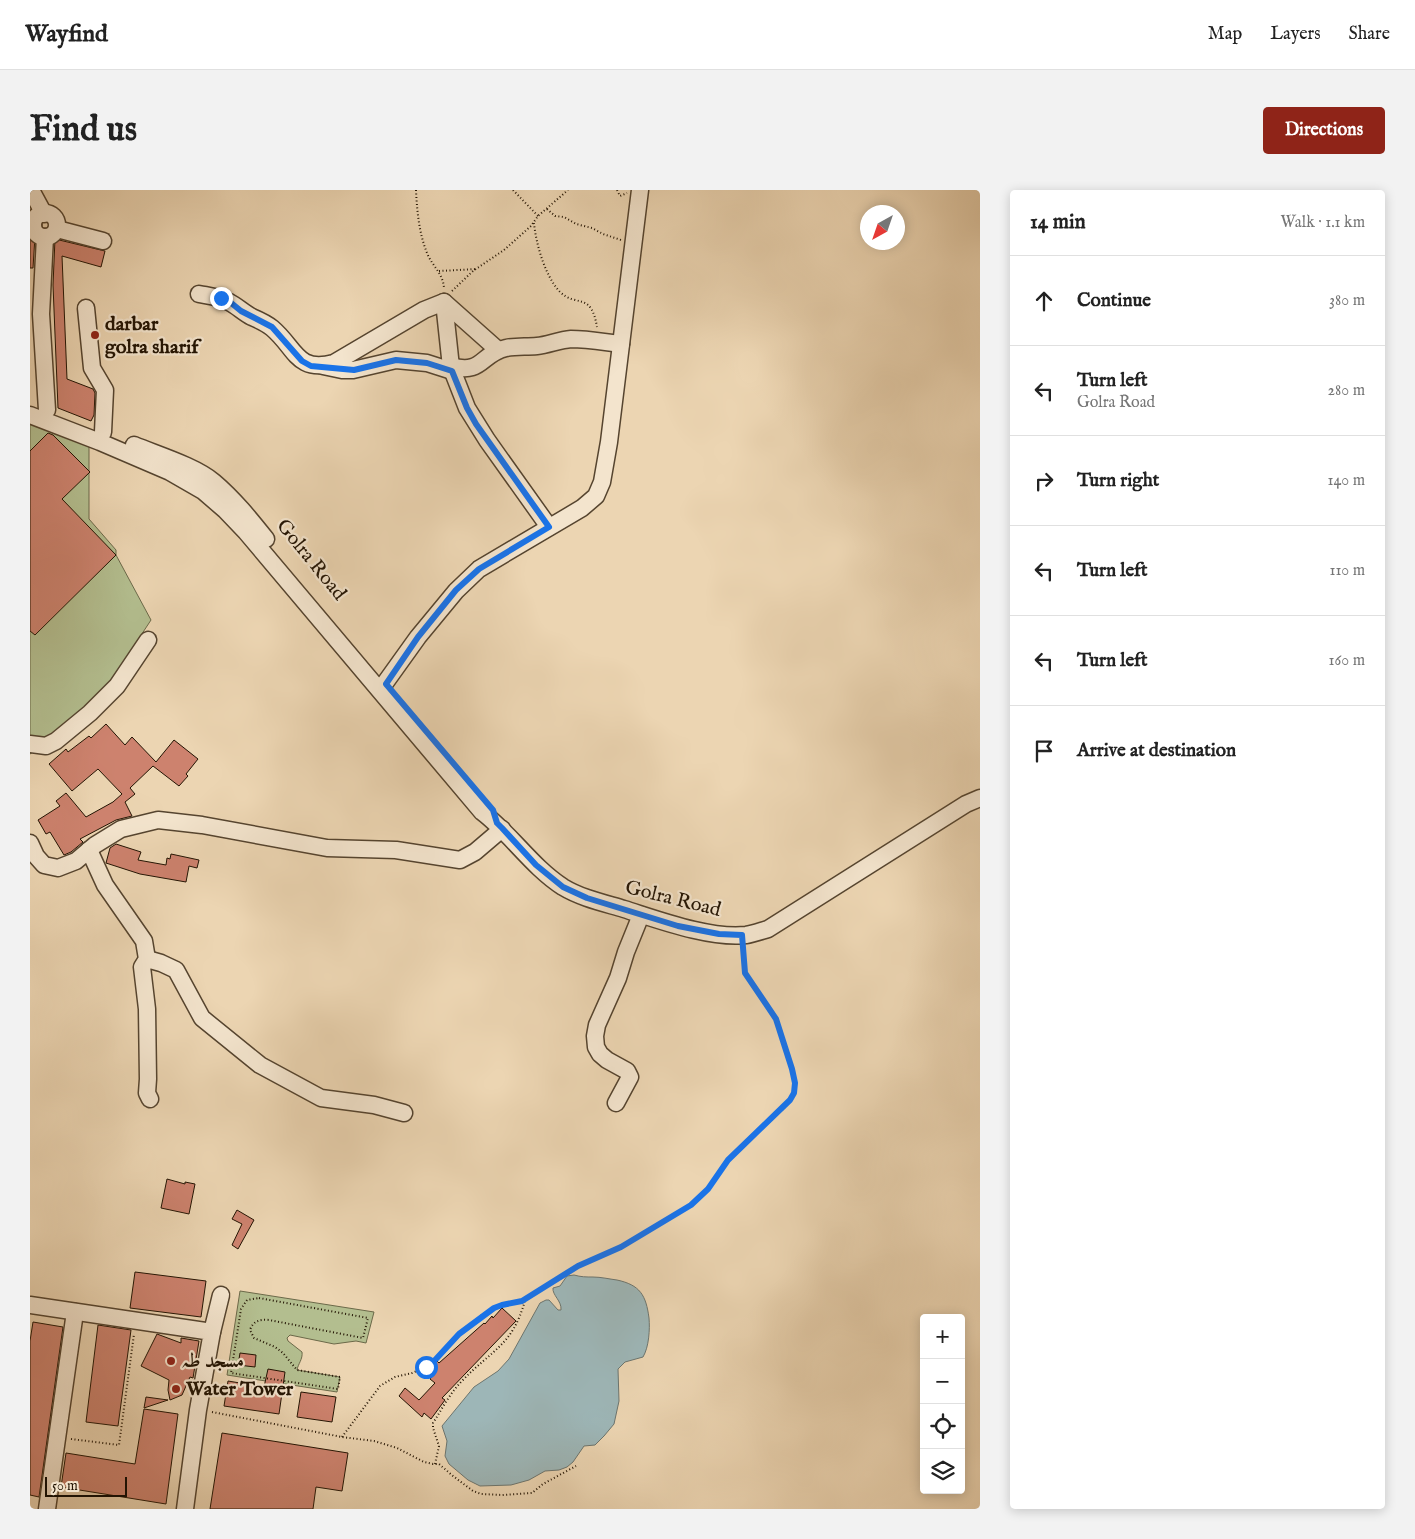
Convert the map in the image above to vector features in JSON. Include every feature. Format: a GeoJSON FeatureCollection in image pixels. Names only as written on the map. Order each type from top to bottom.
{"type":"FeatureCollection","features":[{"type":"Feature","properties":{"kind":"street"},"geometry":{"type":"LineString","coordinates":[[31,190],[42,226],[42,314],[47,410]]}},
{"type":"Feature","properties":{"kind":"street"},"geometry":{"type":"LineString","coordinates":[[383,687],[418,637],[456,590],[479,569],[582,508],[596,496],[602,482],[640,190]]}},
{"type":"Feature","properties":{"kind":"street"},"geometry":{"type":"LineString","coordinates":[[42,226],[103,241]]}},
{"type":"Feature","properties":{"kind":"street"},"geometry":{"type":"LineString","coordinates":[[199,294],[221,298],[230,302],[241,311],[272,327],[302,361],[311,366],[323,366],[342,370],[354,370],[396,360],[462,369],[475,367],[498,350],[512,347],[549,344],[559,340],[570,339],[621,344]]}},
{"type":"Feature","properties":{"kind":"street"},"geometry":{"type":"LineString","coordinates":[[444,300],[498,350]]}},
{"type":"Feature","properties":{"kind":"street"},"geometry":{"type":"LineString","coordinates":[[444,300],[452,369],[467,408],[476,424],[549,527]]}},
{"type":"Feature","properties":{"kind":"street"},"geometry":{"type":"LineString","coordinates":[[323,366],[340,359],[444,300]]}},
{"type":"Feature","properties":{"kind":"street"},"geometry":{"type":"LineString","coordinates":[[86,308],[92,368],[105,390],[103,432]]}},
{"type":"Feature","properties":{"kind":"street","name":"Golra Road"},"geometry":{"type":"LineString","coordinates":[[30,403],[186,466],[213,482],[246,514],[383,687]]}},
{"type":"Feature","properties":{"kind":"street","name":"Golra Road"},"geometry":{"type":"LineString","coordinates":[[30,415],[170,472],[203,491],[225,510],[493,810],[499,826],[536,865],[563,887],[587,898],[695,930],[742,935],[768,929],[966,804],[980,798]]}},
{"type":"Feature","properties":{"kind":"street"},"geometry":{"type":"LineString","coordinates":[[30,744],[46,746],[56,741],[90,713],[117,686],[148,640]]}},
{"type":"Feature","properties":{"kind":"street"},"geometry":{"type":"LineString","coordinates":[[30,843],[36,856],[44,865],[58,868],[76,861],[121,829],[158,820],[202,825],[328,848],[396,850],[460,860],[475,852],[499,826]]}},
{"type":"Feature","properties":{"kind":"street"},"geometry":{"type":"LineString","coordinates":[[89,850],[105,884],[144,941],[147,959],[142,967],[147,1009],[147,1093],[150,1099]]}},
{"type":"Feature","properties":{"kind":"street"},"geometry":{"type":"LineString","coordinates":[[616,1103],[630,1077],[627,1070],[607,1060],[600,1054],[596,1047],[597,1025],[618,978],[641,915]]}},
{"type":"Feature","properties":{"kind":"street"},"geometry":{"type":"LineString","coordinates":[[147,959],[176,970],[202,1018],[260,1065],[321,1098],[374,1105],[404,1113]]}},
{"type":"Feature","properties":{"kind":"street"},"geometry":{"type":"LineString","coordinates":[[185,1509],[198,1410],[212,1332],[221,1295]]}},
{"type":"Feature","properties":{"kind":"street"},"geometry":{"type":"LineString","coordinates":[[30,1304],[212,1332]]}},
{"type":"Feature","properties":{"kind":"street"},"geometry":{"type":"LineString","coordinates":[[47,1509],[74,1312]]}},
{"type":"Feature","properties":{"kind":"path"},"geometry":{"type":"LineString","coordinates":[[416,190],[417,210],[423,240],[431,261],[444,280],[444,300]]}},
{"type":"Feature","properties":{"kind":"path"},"geometry":{"type":"LineString","coordinates":[[513,190],[538,216]]}},
{"type":"Feature","properties":{"kind":"path"},"geometry":{"type":"LineString","coordinates":[[444,300],[477,269],[504,250],[538,216],[568,190]]}},
{"type":"Feature","properties":{"kind":"path"},"geometry":{"type":"LineString","coordinates":[[547,209],[555,216],[564,217],[576,224],[633,243]]}},
{"type":"Feature","properties":{"kind":"path"},"geometry":{"type":"LineString","coordinates":[[534,222],[540,254],[553,282],[565,296],[586,303],[591,308],[596,324],[598,342]]}},
{"type":"Feature","properties":{"kind":"path"},"geometry":{"type":"LineString","coordinates":[[439,271],[477,269]]}},
{"type":"Feature","properties":{"kind":"path"},"geometry":{"type":"LineString","coordinates":[[342,1437],[380,1386],[387,1381],[426,1367],[464,1330],[494,1308],[525,1300],[578,1266],[621,1247],[691,1205],[708,1189],[728,1160],[790,1100],[794,1093],[795,1083],[789,1060],[776,1019],[745,973],[742,935]]}},
{"type":"Feature","properties":{"kind":"path"},"geometry":{"type":"LineString","coordinates":[[258,1298],[368,1318],[364,1338],[269,1320],[255,1322],[250,1330],[254,1338],[275,1346],[297,1370],[340,1377],[338,1388],[230,1373],[241,1309],[245,1302],[251,1299],[258,1298]]}},
{"type":"Feature","properties":{"kind":"path"},"geometry":{"type":"LineString","coordinates":[[435,1464],[440,1446],[433,1423],[461,1382],[491,1356],[510,1336],[520,1320],[525,1300]]}},
{"type":"Feature","properties":{"kind":"path"},"geometry":{"type":"LineString","coordinates":[[58,1438],[119,1444],[136,1320]]}},
{"type":"Feature","properties":{"kind":"path"},"geometry":{"type":"LineString","coordinates":[[198,1410],[342,1437],[374,1441],[397,1448],[424,1462],[439,1464],[452,1476],[473,1491],[481,1494],[532,1493],[543,1484],[576,1466]]}},
{"type":"Feature","properties":{"kind":"green space"},"geometry":{"type":"Polygon","coordinates":[[[30,422],[50,431],[89,440],[89,519],[116,550],[116,555],[151,620],[94,707],[30,754],[30,422]]]}},
{"type":"Feature","properties":{"kind":"green space"},"geometry":{"type":"Polygon","coordinates":[[[240,1291],[374,1312],[366,1343],[356,1341],[334,1344],[290,1335],[287,1338],[288,1341],[302,1352],[297,1370],[340,1377],[337,1392],[227,1375],[240,1291]]]}},
{"type":"Feature","properties":{"kind":"water"},"geometry":{"type":"Polygon","coordinates":[[[574,1275],[625,1282],[640,1292],[644,1297],[648,1310],[649,1338],[643,1357],[625,1362],[618,1369],[619,1401],[614,1424],[595,1445],[584,1446],[573,1462],[567,1467],[559,1470],[545,1471],[529,1480],[511,1485],[480,1486],[468,1480],[449,1464],[445,1456],[447,1441],[442,1426],[474,1387],[498,1371],[509,1359],[540,1303],[549,1300],[558,1310],[561,1310],[553,1288],[560,1286],[567,1276],[574,1275]]]}},
{"type":"Feature","properties":{"kind":"building"},"geometry":{"type":"Polygon","coordinates":[[[39,222],[42,224],[42,228],[37,231],[35,236],[33,268],[30,268],[30,236],[39,222]]]}},
{"type":"Feature","properties":{"kind":"building"},"geometry":{"type":"Polygon","coordinates":[[[55,239],[105,251],[101,267],[62,256],[67,379],[93,389],[95,393],[94,415],[91,421],[58,408],[53,285],[55,239]]]}},
{"type":"Feature","properties":{"kind":"building"},"geometry":{"type":"Polygon","coordinates":[[[48,433],[53,435],[90,472],[62,499],[116,555],[35,635],[30,631],[30,451],[48,433]]]}},
{"type":"Feature","properties":{"kind":"building"},"geometry":{"type":"Polygon","coordinates":[[[106,724],[125,745],[132,737],[156,762],[174,740],[198,759],[186,774],[188,776],[179,786],[153,766],[130,788],[135,794],[125,802],[132,816],[116,820],[80,839],[83,842],[64,855],[50,832],[46,834],[38,820],[60,806],[56,801],[66,793],[86,817],[113,802],[122,794],[98,769],[72,791],[49,764],[66,749],[68,752],[89,736],[91,738],[106,724]]]}},
{"type":"Feature","properties":{"kind":"building"},"geometry":{"type":"Polygon","coordinates":[[[116,844],[141,852],[138,860],[166,865],[167,858],[170,859],[171,854],[199,860],[197,868],[189,866],[186,882],[140,874],[106,863],[110,848],[116,844]]]}},
{"type":"Feature","properties":{"kind":"building"},"geometry":{"type":"Polygon","coordinates":[[[167,1179],[185,1184],[185,1182],[195,1184],[189,1214],[161,1208],[167,1179]]]}},
{"type":"Feature","properties":{"kind":"building"},"geometry":{"type":"Polygon","coordinates":[[[237,1210],[254,1220],[238,1249],[232,1245],[242,1224],[232,1219],[237,1210]]]}},
{"type":"Feature","properties":{"kind":"building"},"geometry":{"type":"Polygon","coordinates":[[[135,1272],[206,1281],[201,1317],[130,1308],[135,1272]]]}},
{"type":"Feature","properties":{"kind":"building"},"geometry":{"type":"Polygon","coordinates":[[[502,1308],[516,1321],[442,1398],[445,1400],[431,1419],[424,1413],[422,1417],[399,1396],[405,1388],[419,1400],[435,1383],[430,1379],[434,1374],[429,1369],[437,1361],[439,1363],[492,1316],[493,1318],[502,1308]]]}},
{"type":"Feature","properties":{"kind":"building"},"geometry":{"type":"Polygon","coordinates":[[[33,1322],[63,1327],[39,1497],[30,1495],[30,1341],[33,1322]]]}},
{"type":"Feature","properties":{"kind":"building"},"geometry":{"type":"Polygon","coordinates":[[[98,1325],[131,1330],[118,1426],[86,1422],[98,1325]]]}},
{"type":"Feature","properties":{"kind":"building","name":"مسجد طہ"},"geometry":{"type":"Polygon","coordinates":[[[157,1334],[181,1343],[181,1338],[199,1341],[193,1378],[190,1377],[182,1395],[170,1400],[169,1380],[141,1366],[157,1334]]]}},
{"type":"Feature","properties":{"kind":"building"},"geometry":{"type":"Polygon","coordinates":[[[240,1353],[256,1355],[255,1367],[238,1365],[240,1353]]]}},
{"type":"Feature","properties":{"kind":"building"},"geometry":{"type":"Polygon","coordinates":[[[268,1369],[285,1372],[279,1414],[224,1406],[228,1381],[264,1387],[268,1369]]]}},
{"type":"Feature","properties":{"kind":"building"},"geometry":{"type":"Polygon","coordinates":[[[301,1392],[336,1397],[332,1422],[297,1417],[301,1392]]]}},
{"type":"Feature","properties":{"kind":"building"},"geometry":{"type":"Polygon","coordinates":[[[146,1397],[168,1400],[144,1408],[146,1397]]]}},
{"type":"Feature","properties":{"kind":"building"},"geometry":{"type":"Polygon","coordinates":[[[144,1409],[178,1414],[166,1504],[61,1487],[66,1453],[135,1464],[144,1409]]]}},
{"type":"Feature","properties":{"kind":"building"},"geometry":{"type":"Polygon","coordinates":[[[222,1433],[348,1453],[342,1491],[316,1487],[313,1509],[210,1509],[222,1433]]]}},
{"type":"Feature","properties":{"kind":"place","name":"darbar golra sharif"},"geometry":{"type":"Point","coordinates":[95,335]}},
{"type":"Feature","properties":{"kind":"place","name":"مسجد طہ"},"geometry":{"type":"Point","coordinates":[171,1361]}},
{"type":"Feature","properties":{"kind":"place","name":"Water Tower"},"geometry":{"type":"Point","coordinates":[176,1389]}},
{"type":"Feature","properties":{"kind":"route"},"geometry":{"type":"LineString","coordinates":[[221,298],[253,318],[272,327],[302,361],[311,366],[354,370],[396,360],[413,360],[452,371],[467,408],[476,424],[549,527],[479,569],[456,590],[418,637],[386,684],[493,810],[497,823],[536,865],[563,887],[587,898],[678,926],[719,934],[742,935],[745,973],[776,1019],[795,1083],[794,1093],[785,1107],[728,1160],[708,1189],[691,1205],[621,1247],[578,1266],[531,1297],[494,1308],[468,1325],[426,1367]]}}]}
